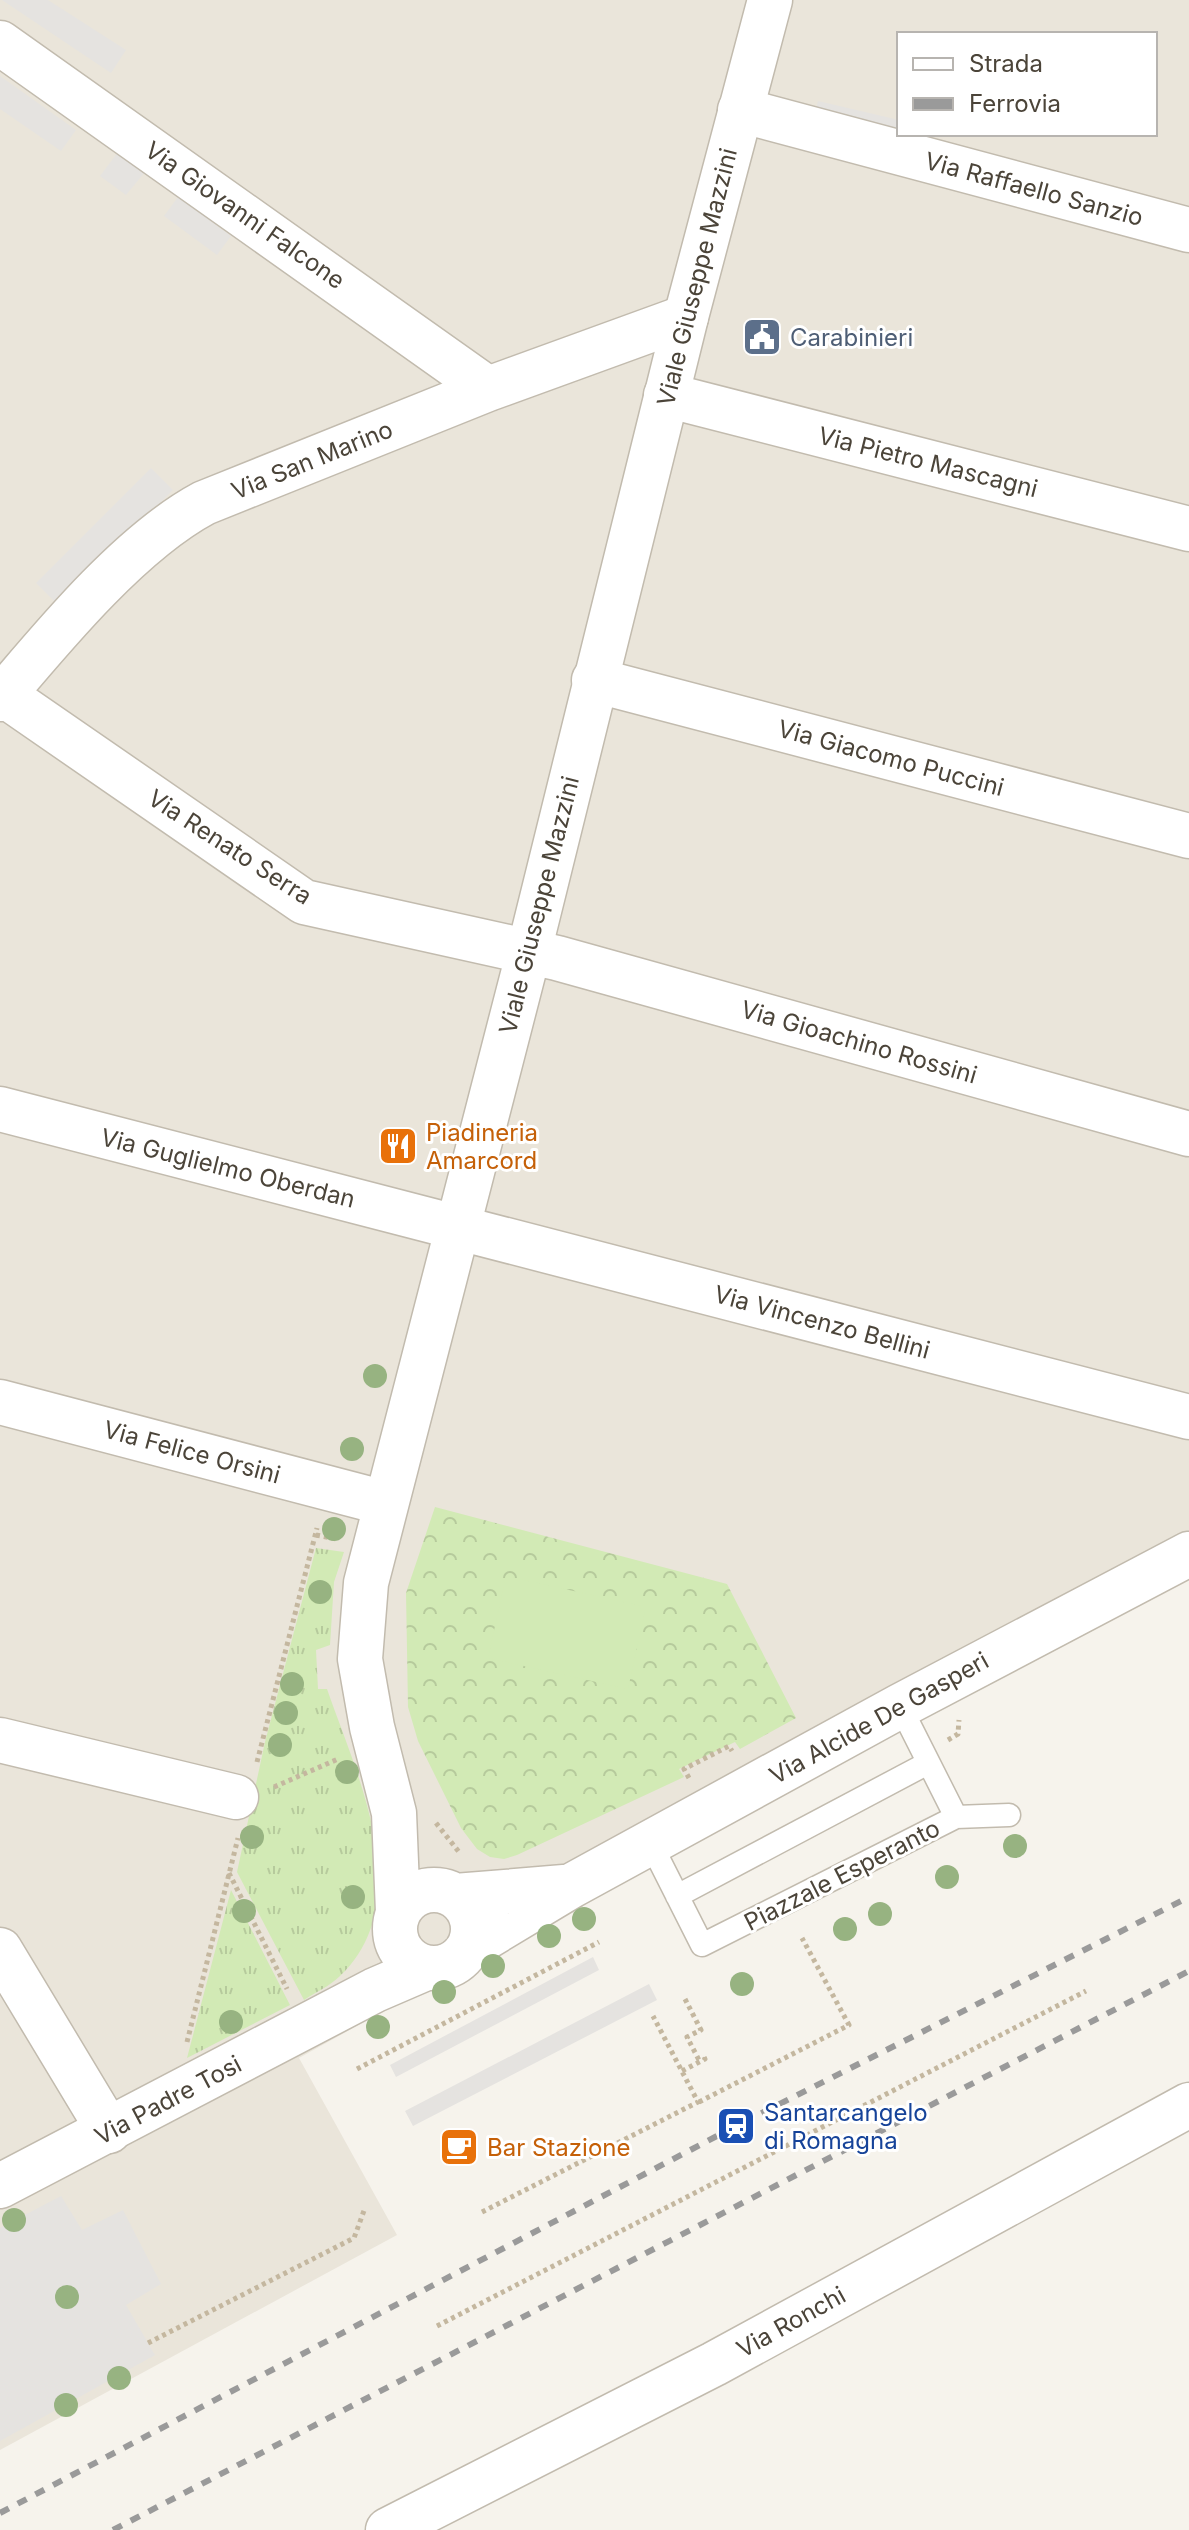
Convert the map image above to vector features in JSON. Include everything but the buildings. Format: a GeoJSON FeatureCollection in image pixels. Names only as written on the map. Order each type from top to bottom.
{"type":"FeatureCollection","features":[{"type":"Feature","properties":{"kind":"street","name":"Viale Giuseppe Mazzini"},"geometry":{"type":"LineString","coordinates":[[396,1922],[394,1813],[372,1727],[360,1659],[366,1583],[529,951],[666,395],[770,0]]}},
{"type":"Feature","properties":{"kind":"street","name":"Via Giovanni Falcone"},"geometry":{"type":"LineString","coordinates":[[0,43],[488,389]]}},
{"type":"Feature","properties":{"kind":"street","name":"Via Raffaello Sanzio"},"geometry":{"type":"LineString","coordinates":[[740,110],[1189,230]]}},
{"type":"Feature","properties":{"kind":"street","name":"Via San Marino"},"geometry":{"type":"LineString","coordinates":[[1,695],[112,576],[150,538],[178,517],[204,503],[488,389],[686,317]]}},
{"type":"Feature","properties":{"kind":"street","name":"Via Pietro Mascagni"},"geometry":{"type":"LineString","coordinates":[[666,395],[1189,529]]}},
{"type":"Feature","properties":{"kind":"street","name":"Via Giacomo Puccini"},"geometry":{"type":"LineString","coordinates":[[594,680],[1189,836]]}},
{"type":"Feature","properties":{"kind":"street","name":"Via Renato Serra"},"geometry":{"type":"LineString","coordinates":[[1,695],[304,902],[529,951]]}},
{"type":"Feature","properties":{"kind":"street","name":"Via Gioachino Rossini"},"geometry":{"type":"LineString","coordinates":[[529,951],[1189,1134]]}},
{"type":"Feature","properties":{"kind":"street","name":"Via Guglielmo Oberdan"},"geometry":{"type":"LineString","coordinates":[[0,1109],[456,1227]]}},
{"type":"Feature","properties":{"kind":"street","name":"Via Vincenzo Bellini"},"geometry":{"type":"LineString","coordinates":[[456,1227],[1189,1417]]}},
{"type":"Feature","properties":{"kind":"street","name":"Via Felice Orsini"},"geometry":{"type":"LineString","coordinates":[[0,1402],[385,1503]]}},
{"type":"Feature","properties":{"kind":"street","name":"Via Alcide De Gasperi"},"geometry":{"type":"LineString","coordinates":[[468,1948],[571,1886],[900,1706],[1189,1554]]}},
{"type":"Feature","properties":{"kind":"street"},"geometry":{"type":"LineString","coordinates":[[0,1740],[249,1795]]}},
{"type":"Feature","properties":{"kind":"street","name":"Viale Giuseppe Mazzini"},"geometry":{"type":"LineString","coordinates":[[394,1813],[452,1894]]}},
{"type":"Feature","properties":{"kind":"street","name":"Via Alcide De Gasperi"},"geometry":{"type":"LineString","coordinates":[[452,1894],[571,1886]]}},
{"type":"Feature","properties":{"kind":"street"},"geometry":{"type":"LineString","coordinates":[[437,1890],[452,1894],[470,1913],[472,1936],[468,1948],[451,1964],[426,1968],[404,1955],[396,1922],[414,1895],[437,1890]]}},
{"type":"Feature","properties":{"kind":"street","name":"Via Padre Tosi"},"geometry":{"type":"LineString","coordinates":[[335,2011],[356,1992],[387,1953],[396,1922]]}},
{"type":"Feature","properties":{"kind":"street"},"geometry":{"type":"LineString","coordinates":[[0,1950],[109,2131]]}},
{"type":"Feature","properties":{"kind":"street","name":"Via Padre Tosi"},"geometry":{"type":"LineString","coordinates":[[0,2186],[335,2011],[426,1968]]}},
{"type":"Feature","properties":{"kind":"street","name":"Via Ronchi"},"geometry":{"type":"LineString","coordinates":[[388,2530],[714,2364],[1189,2105]]}},
{"type":"Feature","properties":{"kind":"lane","name":"Piazzale Esperanto"},"geometry":{"type":"LineString","coordinates":[[677,1896],[702,1945],[956,1817],[900,1706]]}},
{"type":"Feature","properties":{"kind":"lane"},"geometry":{"type":"LineString","coordinates":[[651,1844],[677,1896],[928,1763]]}},
{"type":"Feature","properties":{"kind":"lane"},"geometry":{"type":"LineString","coordinates":[[956,1817],[1009,1815]]}},
{"type":"Feature","properties":{"kind":"path"},"geometry":{"type":"LineString","coordinates":[[316,1535],[345,1541]]}},
{"type":"Feature","properties":{"kind":"path"},"geometry":{"type":"LineString","coordinates":[[249,1795],[347,1755]]}},
{"type":"Feature","properties":{"kind":"path"},"geometry":{"type":"LineString","coordinates":[[229,1873],[288,1991]]}},
{"type":"Feature","properties":{"kind":"path"},"geometry":{"type":"LineString","coordinates":[[482,2212],[849,2025],[802,1938]]}},
{"type":"Feature","properties":{"kind":"path"},"geometry":{"type":"LineString","coordinates":[[357,2069],[599,1942]]}},
{"type":"Feature","properties":{"kind":"path"},"geometry":{"type":"LineString","coordinates":[[437,2326],[1086,1991]]}},
{"type":"Feature","properties":{"kind":"path"},"geometry":{"type":"LineString","coordinates":[[682,2071],[702,2058],[687,2037],[701,2030],[685,1999]]}},
{"type":"Feature","properties":{"kind":"path"},"geometry":{"type":"LineString","coordinates":[[653,2016],[698,2102]]}},
{"type":"Feature","properties":{"kind":"path"},"geometry":{"type":"LineString","coordinates":[[148,2343],[354,2238],[365,2208]]}},
{"type":"Feature","properties":{"kind":"shaded area"},"geometry":{"type":"Polygon","coordinates":[[[0,0],[1189,0],[1189,1569],[1074,1628],[299,2058],[397,2235],[0,2450],[0,0]]]}},
{"type":"Feature","properties":{"kind":"shaded area"},"geometry":{"type":"Polygon","coordinates":[[[2,0],[48,0],[126,50],[111,73],[2,0]]]}},
{"type":"Feature","properties":{"kind":"shaded area"},"geometry":{"type":"Polygon","coordinates":[[[0,76],[76,130],[61,151],[0,109],[0,76]]]}},
{"type":"Feature","properties":{"kind":"shaded area"},"geometry":{"type":"Polygon","coordinates":[[[818,101],[897,120],[897,132],[815,112],[818,101]]]}},
{"type":"Feature","properties":{"kind":"shaded area"},"geometry":{"type":"Polygon","coordinates":[[[118,152],[145,172],[126,195],[100,176],[118,152]]]}},
{"type":"Feature","properties":{"kind":"shaded area"},"geometry":{"type":"Polygon","coordinates":[[[178,197],[231,236],[217,255],[164,216],[178,197]]]}},
{"type":"Feature","properties":{"kind":"shaded area"},"geometry":{"type":"Polygon","coordinates":[[[151,468],[173,490],[58,605],[36,583],[151,468]]]}},
{"type":"Feature","properties":{"kind":"shaded area"},"geometry":{"type":"Polygon","coordinates":[[[593,1957],[599,1970],[396,2077],[390,2065],[593,1957]]]}},
{"type":"Feature","properties":{"kind":"shaded area"},"geometry":{"type":"Polygon","coordinates":[[[649,1984],[657,2000],[413,2126],[405,2111],[649,1984]]]}},
{"type":"Feature","properties":{"kind":"shaded area"},"geometry":{"type":"Polygon","coordinates":[[[61,2196],[82,2230],[123,2210],[161,2284],[126,2305],[155,2355],[0,2441],[0,2228],[61,2196]]]}},
{"type":"Feature","properties":{"kind":"green space"},"geometry":{"type":"Polygon","coordinates":[[[435,1507],[727,1584],[796,1718],[740,1749],[735,1742],[679,1769],[684,1777],[517,1855],[504,1859],[490,1857],[477,1849],[461,1828],[418,1741],[408,1707],[406,1593],[435,1507]]]}},
{"type":"Feature","properties":{"kind":"green space"},"geometry":{"type":"Polygon","coordinates":[[[316,1548],[344,1552],[334,1582],[330,1645],[316,1650],[318,1689],[327,1689],[365,1797],[378,1874],[375,1911],[363,1946],[340,1976],[304,2000],[237,1872],[265,1742],[316,1548]]]}},
{"type":"Feature","properties":{"kind":"green space"},"geometry":{"type":"Polygon","coordinates":[[[506,1576],[646,1607],[628,1689],[488,1658],[506,1576]]]}},
{"type":"Feature","properties":{"kind":"green space"},"geometry":{"type":"Polygon","coordinates":[[[231,1890],[290,2005],[187,2058],[231,1890]]]}},
{"type":"Feature","properties":{"kind":"railway"},"geometry":{"type":"LineString","coordinates":[[0,2513],[736,2126],[1189,1897]]}},
{"type":"Feature","properties":{"kind":"railway"},"geometry":{"type":"LineString","coordinates":[[113,2530],[1189,1971]]}},
{"type":"Feature","properties":{"kind":"place","name":"Carabinieri"},"geometry":{"type":"Point","coordinates":[762,337]}},
{"type":"Feature","properties":{"kind":"place","name":"Piadineria Amarcord"},"geometry":{"type":"Point","coordinates":[398,1146]}},
{"type":"Feature","properties":{"kind":"place","name":"Santarcangelo di Romagna"},"geometry":{"type":"Point","coordinates":[736,2126]}},
{"type":"Feature","properties":{"kind":"place","name":"Bar Stazione"},"geometry":{"type":"Point","coordinates":[459,2147]}}]}
